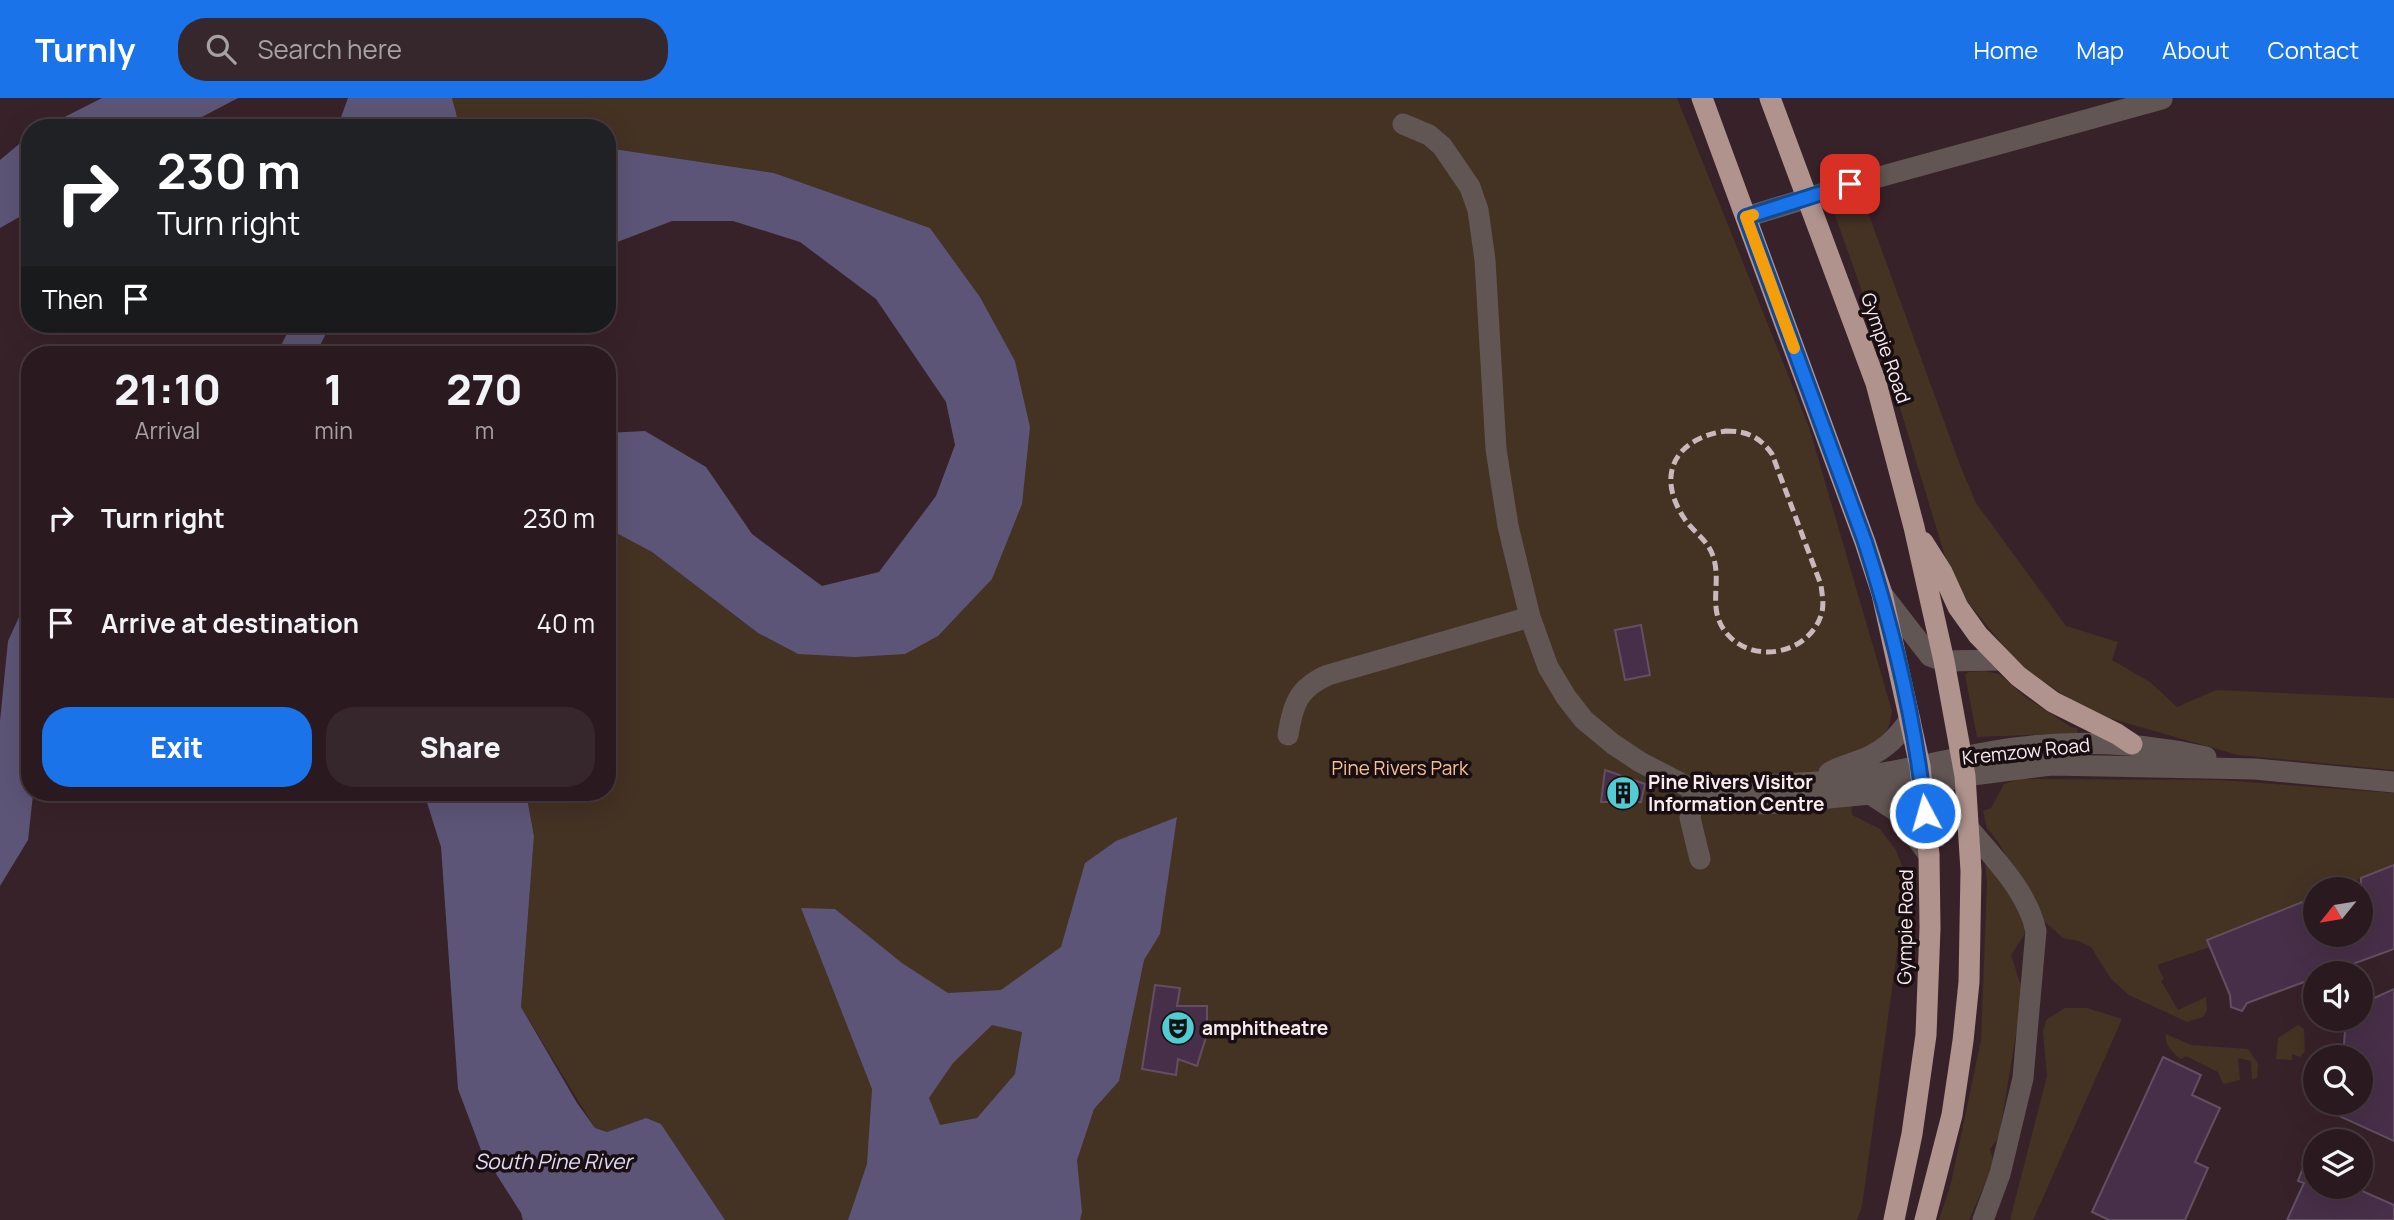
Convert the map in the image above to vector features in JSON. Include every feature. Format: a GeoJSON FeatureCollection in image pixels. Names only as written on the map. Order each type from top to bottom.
{"type":"FeatureCollection","features":[{"type":"Feature","properties":{"kind":"highway","name":"Gympie Road"},"geometry":{"type":"LineString","coordinates":[[1702,98],[1844,482],[1882,594],[1921,776],[1929,855],[1930,928],[1926,1035],[1912,1135],[1894,1220]]}},
{"type":"Feature","properties":{"kind":"highway","name":"Gympie Road"},"geometry":{"type":"LineString","coordinates":[[1770,98],[1876,383],[1914,527],[1944,661],[1963,766],[1972,920],[1964,1041],[1952,1115],[1925,1220]]}},
{"type":"Feature","properties":{"kind":"highway"},"geometry":{"type":"LineString","coordinates":[[1914,527],[1942,572],[1958,607],[1978,635],[2001,660],[2053,702],[2132,744]]}},
{"type":"Feature","properties":{"kind":"street"},"geometry":{"type":"LineString","coordinates":[[1746,217],[1807,197],[2162,99]]}},
{"type":"Feature","properties":{"kind":"street"},"geometry":{"type":"LineString","coordinates":[[1404,124],[1429,135],[1442,146],[1470,187],[1478,209],[1485,260],[1496,449],[1508,526],[1530,617],[1548,667],[1584,720],[1640,762],[1694,790],[1720,794],[1734,803],[1766,804],[1870,794],[1921,776]]}},
{"type":"Feature","properties":{"kind":"street","name":"Gympie Road"},"geometry":{"type":"LineString","coordinates":[[1882,594],[1930,656],[1944,661]]}},
{"type":"Feature","properties":{"kind":"street"},"geometry":{"type":"LineString","coordinates":[[1288,735],[1296,702],[1306,687],[1316,680],[1530,617]]}},
{"type":"Feature","properties":{"kind":"street"},"geometry":{"type":"LineString","coordinates":[[1944,661],[2001,660]]}},
{"type":"Feature","properties":{"kind":"street"},"geometry":{"type":"LineString","coordinates":[[1816,782],[1835,768],[1857,762],[1880,751],[1899,735],[1910,719]]}},
{"type":"Feature","properties":{"kind":"street","name":"Kremzow Road"},"geometry":{"type":"LineString","coordinates":[[1921,776],[2067,743],[2132,744],[2166,748],[2255,769]]}},
{"type":"Feature","properties":{"kind":"street","name":"Kremzow Road"},"geometry":{"type":"LineString","coordinates":[[1963,766],[2255,769],[2394,782]]}},
{"type":"Feature","properties":{"kind":"street"},"geometry":{"type":"LineString","coordinates":[[1720,794],[1739,786],[1816,782],[1890,773],[1921,776]]}},
{"type":"Feature","properties":{"kind":"street"},"geometry":{"type":"LineString","coordinates":[[1694,790],[1690,818],[1700,859]]}},
{"type":"Feature","properties":{"kind":"street"},"geometry":{"type":"LineString","coordinates":[[1870,794],[1896,811],[1929,855]]}},
{"type":"Feature","properties":{"kind":"street"},"geometry":{"type":"LineString","coordinates":[[1968,828],[2010,877],[2032,914],[2036,931],[2023,1078],[2000,1174],[1983,1220]]}},
{"type":"Feature","properties":{"kind":"green space","name":"Pine Rivers Park"},"geometry":{"type":"Polygon","coordinates":[[[452,98],[1677,98],[1809,427],[1892,711],[1887,729],[1879,740],[1849,754],[1852,815],[1880,829],[1896,850],[1907,880],[1862,1206],[1857,1220],[725,1220],[661,1124],[646,1118],[607,1132],[595,1128],[521,1007],[534,836],[527,801],[616,801],[616,533],[652,552],[758,633],[798,654],[1030,427],[1015,361],[980,297],[930,228],[774,173],[616,149],[616,119],[458,119],[452,98]]]}},
{"type":"Feature","properties":{"kind":"green space"},"geometry":{"type":"Polygon","coordinates":[[[1862,196],[1976,503],[2066,626],[2118,642],[2112,660],[2150,682],[2177,707],[2216,690],[2394,698],[2394,770],[2238,755],[2102,716],[2077,704],[2019,665],[1967,601],[1947,563],[1881,345],[1830,201],[1862,196]]]}},
{"type":"Feature","properties":{"kind":"green space"},"geometry":{"type":"Polygon","coordinates":[[[1968,672],[1999,674],[2024,696],[2071,727],[2077,728],[2078,733],[1977,737],[1965,675],[1968,672]]]}},
{"type":"Feature","properties":{"kind":"green space"},"geometry":{"type":"Polygon","coordinates":[[[2021,779],[2221,780],[2394,793],[2394,865],[2364,877],[2303,877],[2303,902],[2208,940],[2210,947],[2157,965],[2164,979],[2161,981],[2178,1010],[2206,997],[2207,1010],[2203,1017],[2187,1022],[2129,995],[2111,979],[2091,947],[2063,938],[2044,921],[1987,828],[1983,811],[1991,808],[2004,784],[2021,779]]]}},
{"type":"Feature","properties":{"kind":"green space"},"geometry":{"type":"Polygon","coordinates":[[[1985,861],[2011,889],[2026,932],[2011,955],[2023,992],[1999,1137],[1990,1149],[1994,1163],[1969,1220],[1939,1220],[1951,1183],[1981,1040],[1987,884],[1985,861]]]}},
{"type":"Feature","properties":{"kind":"green space"},"geometry":{"type":"Polygon","coordinates":[[[2065,1008],[2087,1008],[2122,1019],[2033,1220],[2010,1220],[2047,1076],[2043,1031],[2046,1020],[2065,1008]]]}},
{"type":"Feature","properties":{"kind":"green space"},"geometry":{"type":"Polygon","coordinates":[[[2298,1025],[2304,1031],[2303,1053],[2300,1057],[2292,1054],[2292,1060],[2276,1059],[2278,1038],[2298,1025]]]}},
{"type":"Feature","properties":{"kind":"green space"},"geometry":{"type":"Polygon","coordinates":[[[2166,1034],[2191,1045],[2248,1049],[2258,1064],[2257,1078],[2252,1079],[2251,1061],[2238,1058],[2240,1080],[2223,1084],[2218,1072],[2186,1056],[2180,1059],[2167,1045],[2166,1034]]]}},
{"type":"Feature","properties":{"kind":"water"},"geometry":{"type":"Polygon","coordinates":[[[102,98],[238,98],[198,119],[61,119],[102,98]]]}},
{"type":"Feature","properties":{"kind":"water"},"geometry":{"type":"Polygon","coordinates":[[[348,98],[452,98],[458,119],[340,119],[348,98]]]}},
{"type":"Feature","properties":{"kind":"water"},"geometry":{"type":"Polygon","coordinates":[[[21,142],[21,216],[0,228],[0,160],[21,142]]]}},
{"type":"Feature","properties":{"kind":"water"},"geometry":{"type":"Polygon","coordinates":[[[616,149],[774,173],[930,228],[980,297],[1015,361],[1030,427],[1022,504],[992,579],[938,636],[905,654],[855,657],[798,654],[758,633],[652,552],[616,533],[616,433],[645,431],[706,467],[752,534],[822,586],[879,572],[936,496],[955,445],[946,402],[876,299],[800,242],[733,221],[672,221],[616,243],[616,149]]]}},
{"type":"Feature","properties":{"kind":"water"},"geometry":{"type":"Polygon","coordinates":[[[287,333],[326,333],[320,346],[281,346],[287,333]]]}},
{"type":"Feature","properties":{"kind":"water"},"geometry":{"type":"Polygon","coordinates":[[[21,613],[21,801],[32,801],[28,840],[0,886],[0,721],[8,641],[21,613]]]}},
{"type":"Feature","properties":{"kind":"water","name":"South Pine River"},"geometry":{"type":"Polygon","coordinates":[[[427,801],[527,801],[534,836],[521,1007],[577,1103],[595,1128],[607,1132],[646,1118],[661,1124],[725,1220],[523,1220],[481,1150],[458,1089],[441,847],[427,801]]]}},
{"type":"Feature","properties":{"kind":"water"},"geometry":{"type":"Polygon","coordinates":[[[1177,817],[1160,934],[1144,960],[1119,1081],[1094,1109],[1077,1160],[1082,1212],[1080,1220],[848,1220],[867,1164],[872,1089],[801,908],[835,909],[902,963],[948,993],[1001,990],[1061,947],[1085,863],[1116,841],[1177,817]],[[992,1025],[953,1063],[929,1098],[940,1125],[977,1118],[1015,1074],[1022,1032],[992,1025]]]}},
{"type":"Feature","properties":{"kind":"building"},"geometry":{"type":"Polygon","coordinates":[[[1641,625],[1650,675],[1625,680],[1615,630],[1641,625]]]}},
{"type":"Feature","properties":{"kind":"building","name":"Pine Rivers Visitor Information Centre"},"geometry":{"type":"Polygon","coordinates":[[[1605,770],[1645,784],[1641,802],[1601,802],[1605,770]]]}},
{"type":"Feature","properties":{"kind":"building"},"geometry":{"type":"Polygon","coordinates":[[[2394,865],[2394,949],[2361,961],[2303,961],[2303,982],[2247,1003],[2242,1011],[2231,1007],[2230,995],[2207,940],[2303,902],[2303,947],[2373,947],[2373,877],[2364,877],[2394,865]]]}},
{"type":"Feature","properties":{"kind":"building","name":"amphitheatre"},"geometry":{"type":"Polygon","coordinates":[[[1155,985],[1180,988],[1177,1006],[1207,1006],[1207,1034],[1197,1066],[1178,1059],[1176,1075],[1142,1069],[1155,985]]]}},
{"type":"Feature","properties":{"kind":"building"},"geometry":{"type":"Polygon","coordinates":[[[2394,989],[2394,1141],[2373,1131],[2373,1129],[2339,1116],[2373,1115],[2373,1045],[2344,1045],[2345,1031],[2373,1031],[2373,999],[2394,989]]]}},
{"type":"Feature","properties":{"kind":"building"},"geometry":{"type":"Polygon","coordinates":[[[2163,1057],[2201,1075],[2192,1095],[2220,1108],[2195,1162],[2208,1168],[2185,1220],[2109,1220],[2092,1212],[2163,1057]]]}},
{"type":"Feature","properties":{"kind":"building"},"geometry":{"type":"Polygon","coordinates":[[[2303,1168],[2303,1183],[2298,1181],[2303,1168]]]}},
{"type":"Feature","properties":{"kind":"building"},"geometry":{"type":"Polygon","coordinates":[[[2303,1185],[2303,1199],[2373,1199],[2373,1196],[2394,1205],[2394,1220],[2287,1220],[2303,1185]]]}},
{"type":"Feature","properties":{"kind":"railway"},"geometry":{"type":"LineString","coordinates":[[1726,431],[1752,436],[1763,443],[1772,454],[1821,585],[1823,609],[1816,625],[1808,636],[1784,650],[1756,651],[1731,638],[1723,628],[1716,608],[1716,567],[1713,556],[1708,545],[1684,518],[1675,502],[1671,487],[1671,473],[1683,450],[1694,441],[1726,431]]}},
{"type":"Feature","properties":{"kind":"slow traffic"},"geometry":{"type":"LineString","coordinates":[[1753,215],[1746,217],[1794,348]]}},
{"type":"Feature","properties":{"kind":"place","name":"Pine Rivers Visitor Information Centre"},"geometry":{"type":"Point","coordinates":[1623,793]}},
{"type":"Feature","properties":{"kind":"place","name":"amphitheatre"},"geometry":{"type":"Point","coordinates":[1178,1028]}},
{"type":"Feature","properties":{"kind":"route"},"geometry":{"type":"LineString","coordinates":[[1850,184],[1746,217],[1882,594],[1920,766],[1925,813]]}}]}
